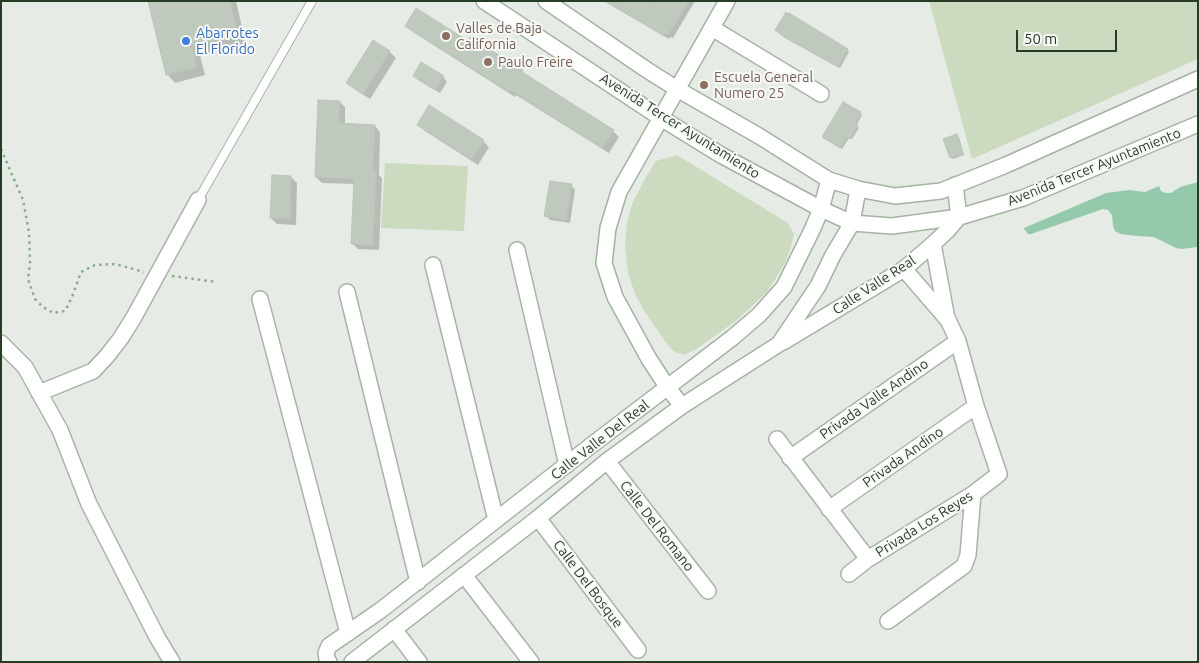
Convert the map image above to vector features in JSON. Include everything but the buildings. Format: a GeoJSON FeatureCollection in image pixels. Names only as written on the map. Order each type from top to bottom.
{"type":"FeatureCollection","features":[{"type":"Feature","properties":{"kind":"street","name":"Avenida Tercer Ayuntamiento"},"geometry":{"type":"LineString","coordinates":[[484,1],[661,118],[721,155],[821,209],[852,223],[892,226],[959,218],[1023,198],[1198,124]]}},
{"type":"Feature","properties":{"kind":"street"},"geometry":{"type":"LineString","coordinates":[[546,1],[677,89],[829,180],[858,189],[895,196],[940,191],[1015,162],[1198,79]]}},
{"type":"Feature","properties":{"kind":"street"},"geometry":{"type":"LineString","coordinates":[[682,406],[649,359],[615,297],[604,262],[608,228],[619,192],[727,1]]}},
{"type":"Feature","properties":{"kind":"street"},"geometry":{"type":"LineString","coordinates":[[712,28],[821,94]]}},
{"type":"Feature","properties":{"kind":"street","name":"Calle Valle Del Real"},"geometry":{"type":"LineString","coordinates":[[329,662],[326,653],[329,646],[418,582],[759,315],[784,287],[821,209],[829,180]]}},
{"type":"Feature","properties":{"kind":"street"},"geometry":{"type":"LineString","coordinates":[[954,185],[959,218]]}},
{"type":"Feature","properties":{"kind":"street","name":"Calle Valle Del Real"},"geometry":{"type":"LineString","coordinates":[[352,662],[538,518],[607,461],[682,406],[779,344],[818,286],[833,255],[852,223],[858,189]]}},
{"type":"Feature","properties":{"kind":"street"},"geometry":{"type":"LineString","coordinates":[[39,393],[93,371],[107,356],[121,338],[198,200]]}},
{"type":"Feature","properties":{"kind":"street","name":"Calle Valle Real"},"geometry":{"type":"LineString","coordinates":[[779,344],[904,269],[959,218]]}},
{"type":"Feature","properties":{"kind":"street"},"geometry":{"type":"LineString","coordinates":[[933,244],[948,320],[958,341],[976,406]]}},
{"type":"Feature","properties":{"kind":"street"},"geometry":{"type":"LineString","coordinates":[[517,250],[567,465]]}},
{"type":"Feature","properties":{"kind":"street"},"geometry":{"type":"LineString","coordinates":[[433,265],[496,520]]}},
{"type":"Feature","properties":{"kind":"street"},"geometry":{"type":"LineString","coordinates":[[904,269],[948,320]]}},
{"type":"Feature","properties":{"kind":"street"},"geometry":{"type":"LineString","coordinates":[[346,292],[418,582]]}},
{"type":"Feature","properties":{"kind":"street"},"geometry":{"type":"LineString","coordinates":[[260,299],[348,633]]}},
{"type":"Feature","properties":{"kind":"street","name":"Privada Valle Andino"},"geometry":{"type":"LineString","coordinates":[[790,458],[958,341]]}},
{"type":"Feature","properties":{"kind":"street"},"geometry":{"type":"LineString","coordinates":[[1,343],[25,367],[60,430],[89,504],[157,638],[172,662]]}},
{"type":"Feature","properties":{"kind":"street","name":"Privada Los Reyes"},"geometry":{"type":"LineString","coordinates":[[849,574],[868,559],[973,494],[1000,474],[976,406]]}},
{"type":"Feature","properties":{"kind":"street","name":"Privada Andino"},"geometry":{"type":"LineString","coordinates":[[829,508],[976,406]]}},
{"type":"Feature","properties":{"kind":"street"},"geometry":{"type":"LineString","coordinates":[[776,439],[868,559]]}},
{"type":"Feature","properties":{"kind":"street","name":"Calle Del Romano"},"geometry":{"type":"LineString","coordinates":[[607,461],[708,591]]}},
{"type":"Feature","properties":{"kind":"street"},"geometry":{"type":"LineString","coordinates":[[888,621],[964,566],[968,555],[973,494]]}},
{"type":"Feature","properties":{"kind":"street","name":"Calle Del Bosque"},"geometry":{"type":"LineString","coordinates":[[538,518],[638,650]]}},
{"type":"Feature","properties":{"kind":"street"},"geometry":{"type":"LineString","coordinates":[[464,575],[531,662]]}},
{"type":"Feature","properties":{"kind":"street"},"geometry":{"type":"LineString","coordinates":[[394,628],[419,662]]}},
{"type":"Feature","properties":{"kind":"lane"},"geometry":{"type":"LineString","coordinates":[[198,200],[312,1]]}},
{"type":"Feature","properties":{"kind":"path"},"geometry":{"type":"LineString","coordinates":[[1,149],[23,200],[29,232],[30,263],[28,279],[35,299],[43,307],[54,312],[65,311],[81,272],[95,265],[115,264],[147,273],[216,282]]}},
{"type":"Feature","properties":{"kind":"shaded area"},"geometry":{"type":"Polygon","coordinates":[[[929,1],[1198,1],[1198,59],[972,159],[929,1]]]}},
{"type":"Feature","properties":{"kind":"shaded area"},"geometry":{"type":"Polygon","coordinates":[[[677,155],[788,223],[794,234],[783,267],[767,292],[737,320],[695,350],[684,355],[673,351],[667,344],[635,294],[628,273],[625,247],[627,223],[632,204],[646,177],[656,161],[677,155]]]}},
{"type":"Feature","properties":{"kind":"shaded area"},"geometry":{"type":"Polygon","coordinates":[[[385,163],[468,166],[464,231],[381,228],[385,163]]]}},
{"type":"Feature","properties":{"kind":"shaded area"},"geometry":{"type":"Polygon","coordinates":[[[1198,182],[1198,247],[1176,248],[1154,237],[1120,234],[1115,231],[1112,215],[1108,210],[1103,209],[1031,234],[1028,234],[1024,229],[1106,193],[1129,190],[1145,192],[1159,186],[1161,191],[1171,193],[1180,187],[1198,182]]]}},
{"type":"Feature","properties":{"kind":"place","name":"Valles de Baja California"},"geometry":{"type":"Point","coordinates":[446,36]}},
{"type":"Feature","properties":{"kind":"place","name":"Abarrotes El Florido"},"geometry":{"type":"Point","coordinates":[186,41]}},
{"type":"Feature","properties":{"kind":"place","name":"Paulo Freire"},"geometry":{"type":"Point","coordinates":[488,62]}},
{"type":"Feature","properties":{"kind":"place","name":"Escuela General Numero 25"},"geometry":{"type":"Point","coordinates":[704,85]}}]}
